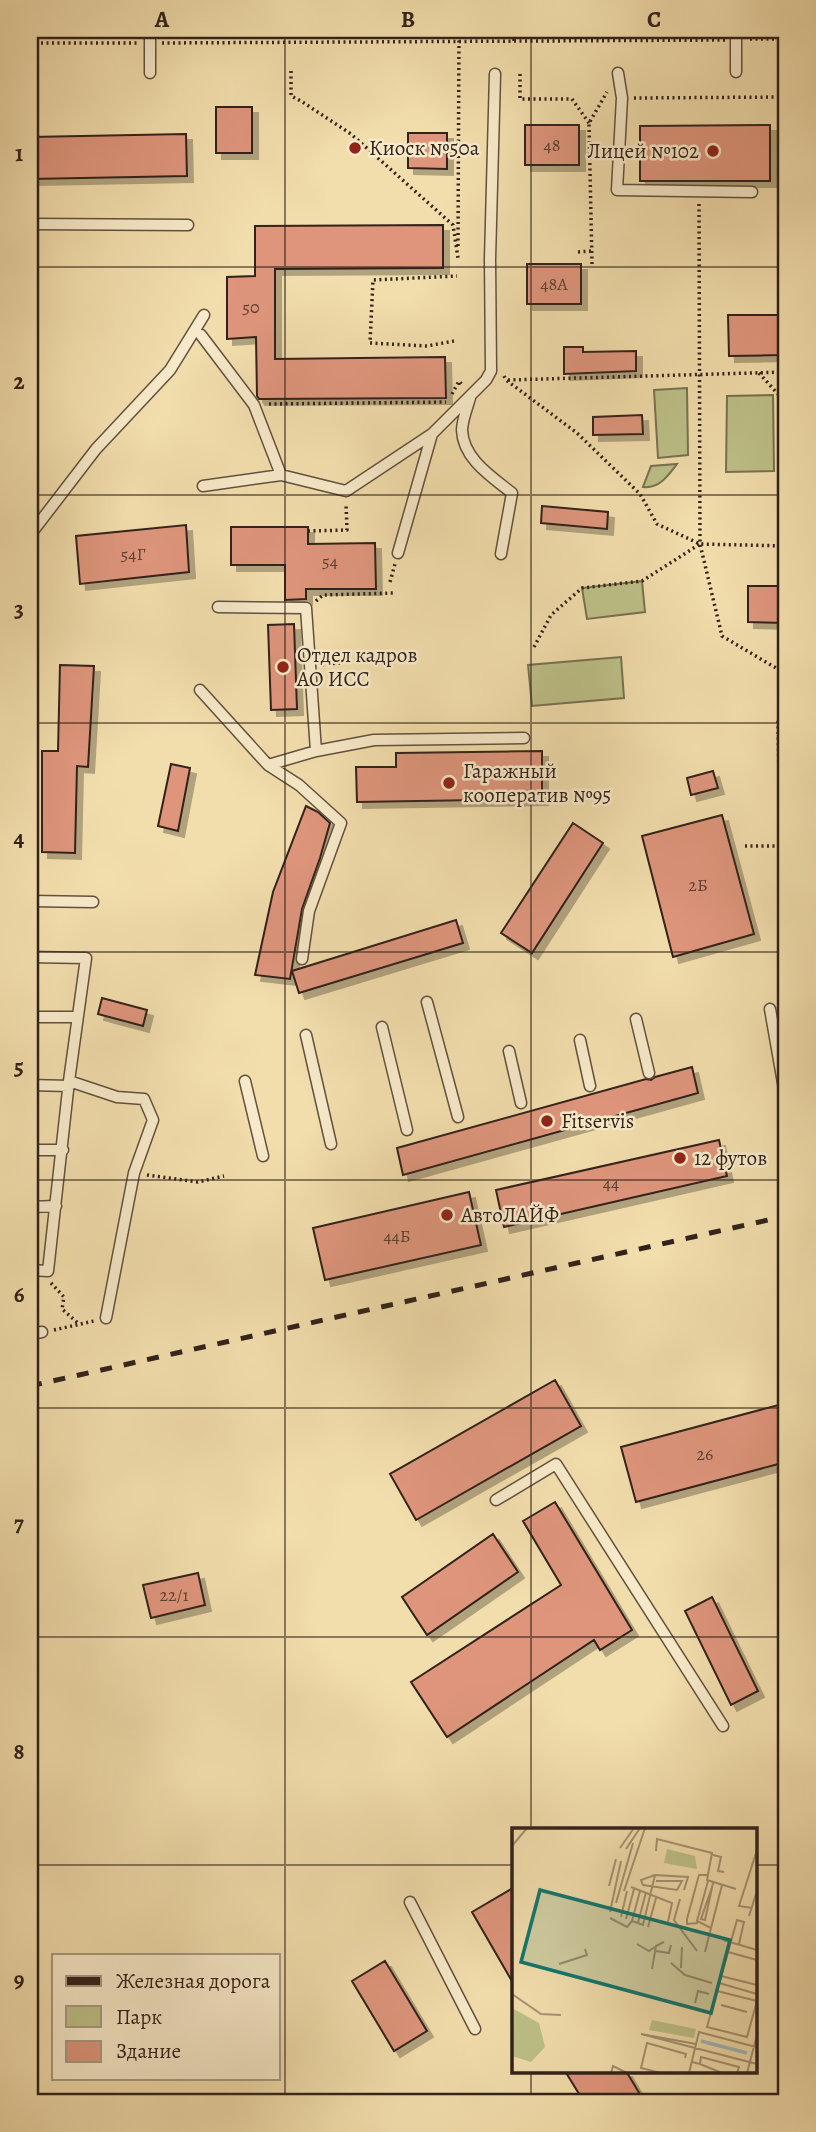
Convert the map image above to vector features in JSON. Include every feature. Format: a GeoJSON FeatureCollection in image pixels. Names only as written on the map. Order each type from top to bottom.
{"type":"FeatureCollection","features":[{"type":"Feature","properties":{"kind":"lane"},"geometry":{"type":"LineString","coordinates":[[150,30],[150,73]]}},
{"type":"Feature","properties":{"kind":"lane"},"geometry":{"type":"LineString","coordinates":[[736,35],[736,72]]}},
{"type":"Feature","properties":{"kind":"lane"},"geometry":{"type":"LineString","coordinates":[[618,73],[622,98],[617,190],[752,192]]}},
{"type":"Feature","properties":{"kind":"lane"},"geometry":{"type":"LineString","coordinates":[[203,486],[281,475],[346,491],[432,434],[486,380],[491,370],[490,259],[495,74]]}},
{"type":"Feature","properties":{"kind":"lane"},"geometry":{"type":"LineString","coordinates":[[30,224],[188,225]]}},
{"type":"Feature","properties":{"kind":"lane"},"geometry":{"type":"LineString","coordinates":[[30,535],[96,449],[170,370],[204,315]]}},
{"type":"Feature","properties":{"kind":"lane"},"geometry":{"type":"LineString","coordinates":[[201,335],[254,405],[281,475]]}},
{"type":"Feature","properties":{"kind":"lane"},"geometry":{"type":"LineString","coordinates":[[471,396],[462,429],[466,449],[484,472],[512,493],[501,554]]}},
{"type":"Feature","properties":{"kind":"lane"},"geometry":{"type":"LineString","coordinates":[[398,553],[432,434]]}},
{"type":"Feature","properties":{"kind":"lane"},"geometry":{"type":"LineString","coordinates":[[218,607],[306,608],[316,751]]}},
{"type":"Feature","properties":{"kind":"lane"},"geometry":{"type":"LineString","coordinates":[[200,690],[268,765],[299,785],[341,823],[309,911],[302,959]]}},
{"type":"Feature","properties":{"kind":"lane"},"geometry":{"type":"LineString","coordinates":[[268,765],[316,751],[374,740],[524,737]]}},
{"type":"Feature","properties":{"kind":"lane"},"geometry":{"type":"LineString","coordinates":[[30,901],[93,901]]}},
{"type":"Feature","properties":{"kind":"lane"},"geometry":{"type":"LineString","coordinates":[[30,957],[86,958],[48,1271],[30,1270]]}},
{"type":"Feature","properties":{"kind":"lane"},"geometry":{"type":"LineString","coordinates":[[427,1002],[458,1118]]}},
{"type":"Feature","properties":{"kind":"lane"},"geometry":{"type":"LineString","coordinates":[[770,1009],[786,1100]]}},
{"type":"Feature","properties":{"kind":"lane"},"geometry":{"type":"LineString","coordinates":[[30,1017],[77,1017]]}},
{"type":"Feature","properties":{"kind":"lane"},"geometry":{"type":"LineString","coordinates":[[636,1019],[649,1073]]}},
{"type":"Feature","properties":{"kind":"lane"},"geometry":{"type":"LineString","coordinates":[[382,1027],[407,1130]]}},
{"type":"Feature","properties":{"kind":"lane"},"geometry":{"type":"LineString","coordinates":[[306,1035],[331,1144]]}},
{"type":"Feature","properties":{"kind":"lane"},"geometry":{"type":"LineString","coordinates":[[580,1040],[590,1086]]}},
{"type":"Feature","properties":{"kind":"lane"},"geometry":{"type":"LineString","coordinates":[[509,1051],[521,1103]]}},
{"type":"Feature","properties":{"kind":"lane"},"geometry":{"type":"LineString","coordinates":[[245,1081],[263,1156]]}},
{"type":"Feature","properties":{"kind":"lane"},"geometry":{"type":"LineString","coordinates":[[30,1085],[69,1084],[117,1097],[144,1099],[153,1119],[134,1173],[106,1318]]}},
{"type":"Feature","properties":{"kind":"lane"},"geometry":{"type":"LineString","coordinates":[[30,1150],[62,1150]]}},
{"type":"Feature","properties":{"kind":"lane"},"geometry":{"type":"LineString","coordinates":[[30,1207],[56,1206]]}},
{"type":"Feature","properties":{"kind":"lane"},"geometry":{"type":"LineString","coordinates":[[30,1334],[42,1332]]}},
{"type":"Feature","properties":{"kind":"lane"},"geometry":{"type":"LineString","coordinates":[[496,1500],[556,1464],[723,1726]]}},
{"type":"Feature","properties":{"kind":"lane"},"geometry":{"type":"LineString","coordinates":[[410,1902],[475,2029]]}},
{"type":"Feature","properties":{"kind":"path"},"geometry":{"type":"LineString","coordinates":[[291,71],[291,96],[351,134],[453,225],[458,258],[459,30]]}},
{"type":"Feature","properties":{"kind":"path"},"geometry":{"type":"LineString","coordinates":[[514,30],[514,41]]}},
{"type":"Feature","properties":{"kind":"path"},"geometry":{"type":"LineString","coordinates":[[30,43],[459,42],[736,35],[786,39]]}},
{"type":"Feature","properties":{"kind":"path"},"geometry":{"type":"LineString","coordinates":[[592,264],[589,122],[618,73]]}},
{"type":"Feature","properties":{"kind":"path"},"geometry":{"type":"LineString","coordinates":[[520,75],[520,99],[572,99],[589,122]]}},
{"type":"Feature","properties":{"kind":"path"},"geometry":{"type":"LineString","coordinates":[[622,98],[786,97]]}},
{"type":"Feature","properties":{"kind":"path"},"geometry":{"type":"LineString","coordinates":[[699,191],[700,544],[722,636],[786,674]]}},
{"type":"Feature","properties":{"kind":"path"},"geometry":{"type":"LineString","coordinates":[[578,252],[592,251]]}},
{"type":"Feature","properties":{"kind":"path"},"geometry":{"type":"LineString","coordinates":[[454,341],[427,346],[370,343],[373,280],[457,276]]}},
{"type":"Feature","properties":{"kind":"path"},"geometry":{"type":"LineString","coordinates":[[501,368],[506,380],[577,433],[640,494],[657,524],[700,544],[786,545]]}},
{"type":"Feature","properties":{"kind":"path"},"geometry":{"type":"LineString","coordinates":[[506,380],[786,372]]}},
{"type":"Feature","properties":{"kind":"path"},"geometry":{"type":"LineString","coordinates":[[759,373],[786,402]]}},
{"type":"Feature","properties":{"kind":"path"},"geometry":{"type":"LineString","coordinates":[[254,405],[448,402],[459,381]]}},
{"type":"Feature","properties":{"kind":"path"},"geometry":{"type":"LineString","coordinates":[[308,531],[347,530],[346,491]]}},
{"type":"Feature","properties":{"kind":"path"},"geometry":{"type":"LineString","coordinates":[[534,647],[551,615],[582,588],[642,581],[700,544]]}},
{"type":"Feature","properties":{"kind":"path"},"geometry":{"type":"LineString","coordinates":[[390,582],[398,553]]}},
{"type":"Feature","properties":{"kind":"path"},"geometry":{"type":"LineString","coordinates":[[317,601],[323,595],[393,593]]}},
{"type":"Feature","properties":{"kind":"path"},"geometry":{"type":"LineString","coordinates":[[309,666],[402,655]]}},
{"type":"Feature","properties":{"kind":"path"},"geometry":{"type":"LineString","coordinates":[[779,778],[778,722],[786,713]]}},
{"type":"Feature","properties":{"kind":"path"},"geometry":{"type":"LineString","coordinates":[[745,846],[786,846]]}},
{"type":"Feature","properties":{"kind":"path"},"geometry":{"type":"LineString","coordinates":[[134,1173],[198,1182],[224,1176]]}},
{"type":"Feature","properties":{"kind":"path"},"geometry":{"type":"LineString","coordinates":[[48,1271],[51,1284],[64,1297],[62,1309],[79,1324]]}},
{"type":"Feature","properties":{"kind":"path"},"geometry":{"type":"LineString","coordinates":[[42,1332],[106,1318]]}},
{"type":"Feature","properties":{"kind":"green space"},"geometry":{"type":"Polygon","coordinates":[[[687,388],[688,455],[658,458],[654,390],[687,388]]]}},
{"type":"Feature","properties":{"kind":"green space"},"geometry":{"type":"Polygon","coordinates":[[[778,394],[786,394],[786,427],[778,428],[778,394]]]}},
{"type":"Feature","properties":{"kind":"green space"},"geometry":{"type":"Polygon","coordinates":[[[773,395],[774,471],[726,472],[727,396],[773,395]]]}},
{"type":"Feature","properties":{"kind":"green space"},"geometry":{"type":"Polygon","coordinates":[[[677,464],[658,484],[643,487],[651,466],[677,464]]]}},
{"type":"Feature","properties":{"kind":"green space"},"geometry":{"type":"Polygon","coordinates":[[[642,581],[645,612],[587,619],[582,588],[642,581]]]}},
{"type":"Feature","properties":{"kind":"green space"},"geometry":{"type":"Polygon","coordinates":[[[621,657],[624,698],[532,706],[528,665],[621,657]]]}},
{"type":"Feature","properties":{"kind":"building"},"geometry":{"type":"Polygon","coordinates":[[[216,107],[252,107],[252,153],[216,153],[216,107]]]}},
{"type":"Feature","properties":{"kind":"building"},"geometry":{"type":"Polygon","coordinates":[[[525,125],[579,125],[579,165],[525,165],[525,125]]]}},
{"type":"Feature","properties":{"kind":"building","name":"Лицей №102"},"geometry":{"type":"Polygon","coordinates":[[[770,125],[770,181],[640,181],[640,126],[770,125]]]}},
{"type":"Feature","properties":{"kind":"building"},"geometry":{"type":"Polygon","coordinates":[[[408,133],[447,133],[447,169],[408,168],[408,133]]]}},
{"type":"Feature","properties":{"kind":"building"},"geometry":{"type":"Polygon","coordinates":[[[186,134],[187,176],[30,179],[30,137],[186,134]]]}},
{"type":"Feature","properties":{"kind":"building"},"geometry":{"type":"Polygon","coordinates":[[[443,225],[443,268],[275,269],[275,359],[445,357],[446,398],[259,399],[256,337],[227,339],[227,277],[255,276],[255,226],[443,225]]]}},
{"type":"Feature","properties":{"kind":"building"},"geometry":{"type":"Polygon","coordinates":[[[527,264],[581,264],[581,304],[527,304],[527,264]]]}},
{"type":"Feature","properties":{"kind":"building"},"geometry":{"type":"Polygon","coordinates":[[[728,315],[786,315],[786,355],[729,356],[728,315]]]}},
{"type":"Feature","properties":{"kind":"building"},"geometry":{"type":"Polygon","coordinates":[[[564,347],[583,347],[583,352],[636,351],[636,371],[564,374],[564,347]]]}},
{"type":"Feature","properties":{"kind":"building"},"geometry":{"type":"Polygon","coordinates":[[[642,415],[643,434],[593,435],[593,417],[642,415]]]}},
{"type":"Feature","properties":{"kind":"building"},"geometry":{"type":"Polygon","coordinates":[[[542,506],[608,512],[607,529],[541,523],[542,506]]]}},
{"type":"Feature","properties":{"kind":"building"},"geometry":{"type":"Polygon","coordinates":[[[186,525],[189,572],[80,584],[76,536],[186,525]]]}},
{"type":"Feature","properties":{"kind":"building"},"geometry":{"type":"Polygon","coordinates":[[[231,527],[308,527],[308,544],[375,543],[376,589],[306,589],[306,599],[285,600],[285,565],[231,565],[231,527]]]}},
{"type":"Feature","properties":{"kind":"building"},"geometry":{"type":"Polygon","coordinates":[[[748,586],[786,586],[786,623],[748,622],[748,586]]]}},
{"type":"Feature","properties":{"kind":"building","name":"Отдел кадров АО ИСС"},"geometry":{"type":"Polygon","coordinates":[[[294,624],[297,709],[271,710],[268,625],[294,624]]]}},
{"type":"Feature","properties":{"kind":"building"},"geometry":{"type":"Polygon","coordinates":[[[60,665],[94,666],[88,767],[77,766],[75,853],[42,852],[42,751],[58,751],[60,665]]]}},
{"type":"Feature","properties":{"kind":"building","name":"Гаражный кооператив №95"},"geometry":{"type":"Polygon","coordinates":[[[542,751],[542,799],[357,802],[356,767],[396,767],[396,753],[542,751]]]}},
{"type":"Feature","properties":{"kind":"building"},"geometry":{"type":"Polygon","coordinates":[[[171,764],[190,768],[178,831],[158,826],[171,764]]]}},
{"type":"Feature","properties":{"kind":"building"},"geometry":{"type":"Polygon","coordinates":[[[713,771],[718,788],[691,795],[687,778],[713,771]]]}},
{"type":"Feature","properties":{"kind":"building"},"geometry":{"type":"Polygon","coordinates":[[[306,806],[330,823],[302,909],[290,979],[255,975],[273,892],[306,806]]]}},
{"type":"Feature","properties":{"kind":"building"},"geometry":{"type":"Polygon","coordinates":[[[722,815],[754,934],[673,957],[642,836],[722,815]]]}},
{"type":"Feature","properties":{"kind":"building"},"geometry":{"type":"Polygon","coordinates":[[[573,823],[603,843],[532,953],[501,933],[573,823]]]}},
{"type":"Feature","properties":{"kind":"building"},"geometry":{"type":"Polygon","coordinates":[[[456,920],[463,943],[299,993],[292,971],[456,920]]]}},
{"type":"Feature","properties":{"kind":"building"},"geometry":{"type":"Polygon","coordinates":[[[102,998],[147,1010],[143,1026],[98,1014],[102,998]]]}},
{"type":"Feature","properties":{"kind":"building","name":"Fitservis"},"geometry":{"type":"Polygon","coordinates":[[[692,1067],[698,1093],[403,1175],[397,1148],[692,1067]]]}},
{"type":"Feature","properties":{"kind":"building"},"geometry":{"type":"Polygon","coordinates":[[[719,1140],[727,1176],[504,1227],[496,1190],[719,1140]]]}},
{"type":"Feature","properties":{"kind":"building"},"geometry":{"type":"Polygon","coordinates":[[[469,1192],[481,1245],[325,1280],[313,1228],[469,1192]]]}},
{"type":"Feature","properties":{"kind":"building"},"geometry":{"type":"Polygon","coordinates":[[[555,1380],[581,1426],[416,1520],[390,1474],[555,1380]]]}},
{"type":"Feature","properties":{"kind":"building"},"geometry":{"type":"Polygon","coordinates":[[[786,1403],[786,1462],[636,1502],[621,1447],[786,1403]]]}},
{"type":"Feature","properties":{"kind":"building"},"geometry":{"type":"Polygon","coordinates":[[[555,1502],[632,1630],[600,1650],[594,1640],[447,1737],[411,1682],[561,1585],[523,1521],[555,1502]]]}},
{"type":"Feature","properties":{"kind":"building"},"geometry":{"type":"Polygon","coordinates":[[[493,1534],[518,1572],[427,1635],[402,1597],[493,1534]]]}},
{"type":"Feature","properties":{"kind":"building"},"geometry":{"type":"Polygon","coordinates":[[[198,1573],[205,1605],[151,1618],[143,1585],[198,1573]]]}},
{"type":"Feature","properties":{"kind":"building"},"geometry":{"type":"Polygon","coordinates":[[[712,1597],[758,1691],[731,1705],[685,1611],[712,1597]]]}},
{"type":"Feature","properties":{"kind":"building"},"geometry":{"type":"Polygon","coordinates":[[[512,1889],[512,1981],[472,1912],[512,1889]]]}},
{"type":"Feature","properties":{"kind":"building"},"geometry":{"type":"Polygon","coordinates":[[[385,1961],[427,2031],[394,2051],[352,1981],[385,1961]]]}},
{"type":"Feature","properties":{"kind":"building"},"geometry":{"type":"Polygon","coordinates":[[[566,2072],[627,2072],[641,2096],[629,2102],[584,2102],[566,2072]]]}},
{"type":"Feature","properties":{"kind":"railway"},"geometry":{"type":"LineString","coordinates":[[30,1386],[786,1216]]}},
{"type":"Feature","properties":{"kind":"place","name":"Киоск №50а"},"geometry":{"type":"Point","coordinates":[355,148]}},
{"type":"Feature","properties":{"kind":"place","name":"Лицей №102"},"geometry":{"type":"Point","coordinates":[713,151]}},
{"type":"Feature","properties":{"kind":"place","name":"Отдел кадров АО ИСС"},"geometry":{"type":"Point","coordinates":[283,667]}},
{"type":"Feature","properties":{"kind":"place","name":"Гаражный кооператив №95"},"geometry":{"type":"Point","coordinates":[449,783]}},
{"type":"Feature","properties":{"kind":"place","name":"Fitservis"},"geometry":{"type":"Point","coordinates":[547,1121]}},
{"type":"Feature","properties":{"kind":"place","name":"12 футов"},"geometry":{"type":"Point","coordinates":[680,1158]}},
{"type":"Feature","properties":{"kind":"place","name":"АвтоЛАЙФ"},"geometry":{"type":"Point","coordinates":[447,1215]}}]}
